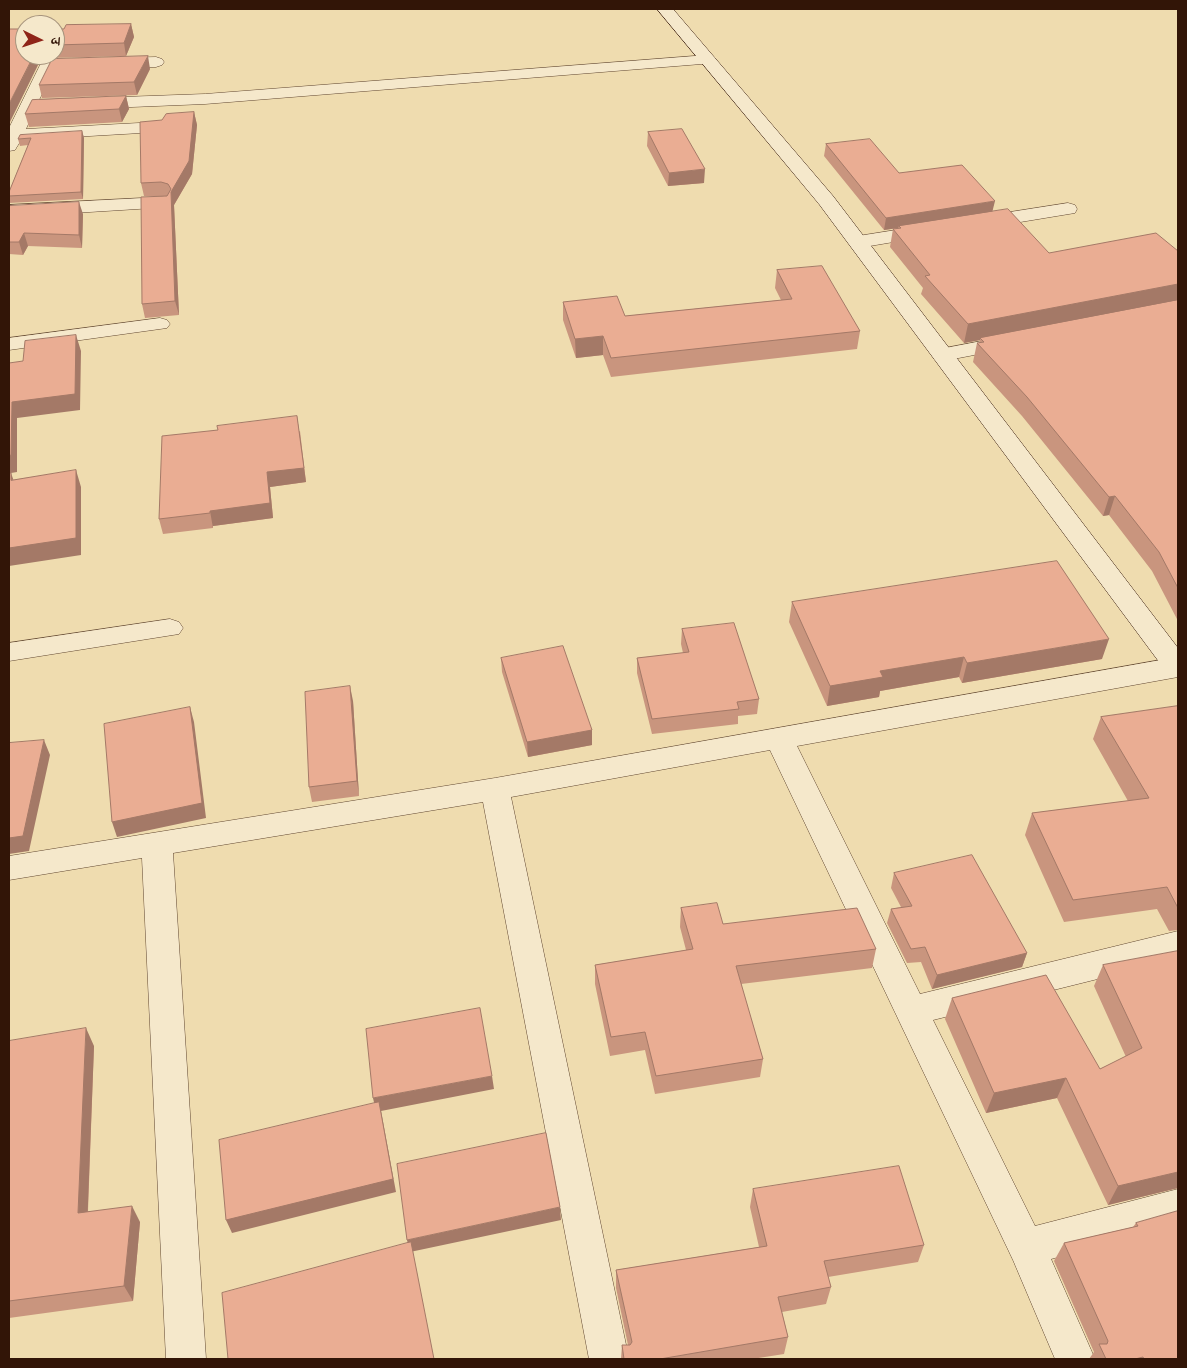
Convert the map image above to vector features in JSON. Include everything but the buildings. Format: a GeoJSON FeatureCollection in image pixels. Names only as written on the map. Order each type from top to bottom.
{"type":"FeatureCollection","features":[{"type":"Feature","properties":{"kind":"street"},"geometry":{"type":"LineString","coordinates":[[9,868],[495,789],[1178,667],[826,200],[665,9]]}},
{"type":"Feature","properties":{"kind":"street"},"geometry":{"type":"LineString","coordinates":[[28,106],[205,99],[708,60]]}},
{"type":"Feature","properties":{"kind":"street"},"geometry":{"type":"LineString","coordinates":[[11,140],[48,64],[156,62]]}},
{"type":"Feature","properties":{"kind":"street"},"geometry":{"type":"LineString","coordinates":[[11,140],[158,127]]}},
{"type":"Feature","properties":{"kind":"street"},"geometry":{"type":"LineString","coordinates":[[9,211],[163,203]]}},
{"type":"Feature","properties":{"kind":"street"},"geometry":{"type":"LineString","coordinates":[[963,225],[1068,208]]}},
{"type":"Feature","properties":{"kind":"street"},"geometry":{"type":"LineString","coordinates":[[858,242],[944,228]]}},
{"type":"Feature","properties":{"kind":"street"},"geometry":{"type":"LineString","coordinates":[[9,344],[160,324]]}},
{"type":"Feature","properties":{"kind":"street"},"geometry":{"type":"LineString","coordinates":[[943,355],[1031,337]]}},
{"type":"Feature","properties":{"kind":"street"},"geometry":{"type":"LineString","coordinates":[[9,652],[170,628]]}},
{"type":"Feature","properties":{"kind":"street"},"geometry":{"type":"LineString","coordinates":[[778,738],[1026,1247],[1075,1359]]}},
{"type":"Feature","properties":{"kind":"street"},"geometry":{"type":"LineString","coordinates":[[495,789],[609,1359]]}},
{"type":"Feature","properties":{"kind":"street"},"geometry":{"type":"LineString","coordinates":[[157,845],[186,1359]]}},
{"type":"Feature","properties":{"kind":"street"},"geometry":{"type":"LineString","coordinates":[[912,1011],[1178,944]]}},
{"type":"Feature","properties":{"kind":"street"},"geometry":{"type":"LineString","coordinates":[[1026,1247],[1178,1207]]}}]}
